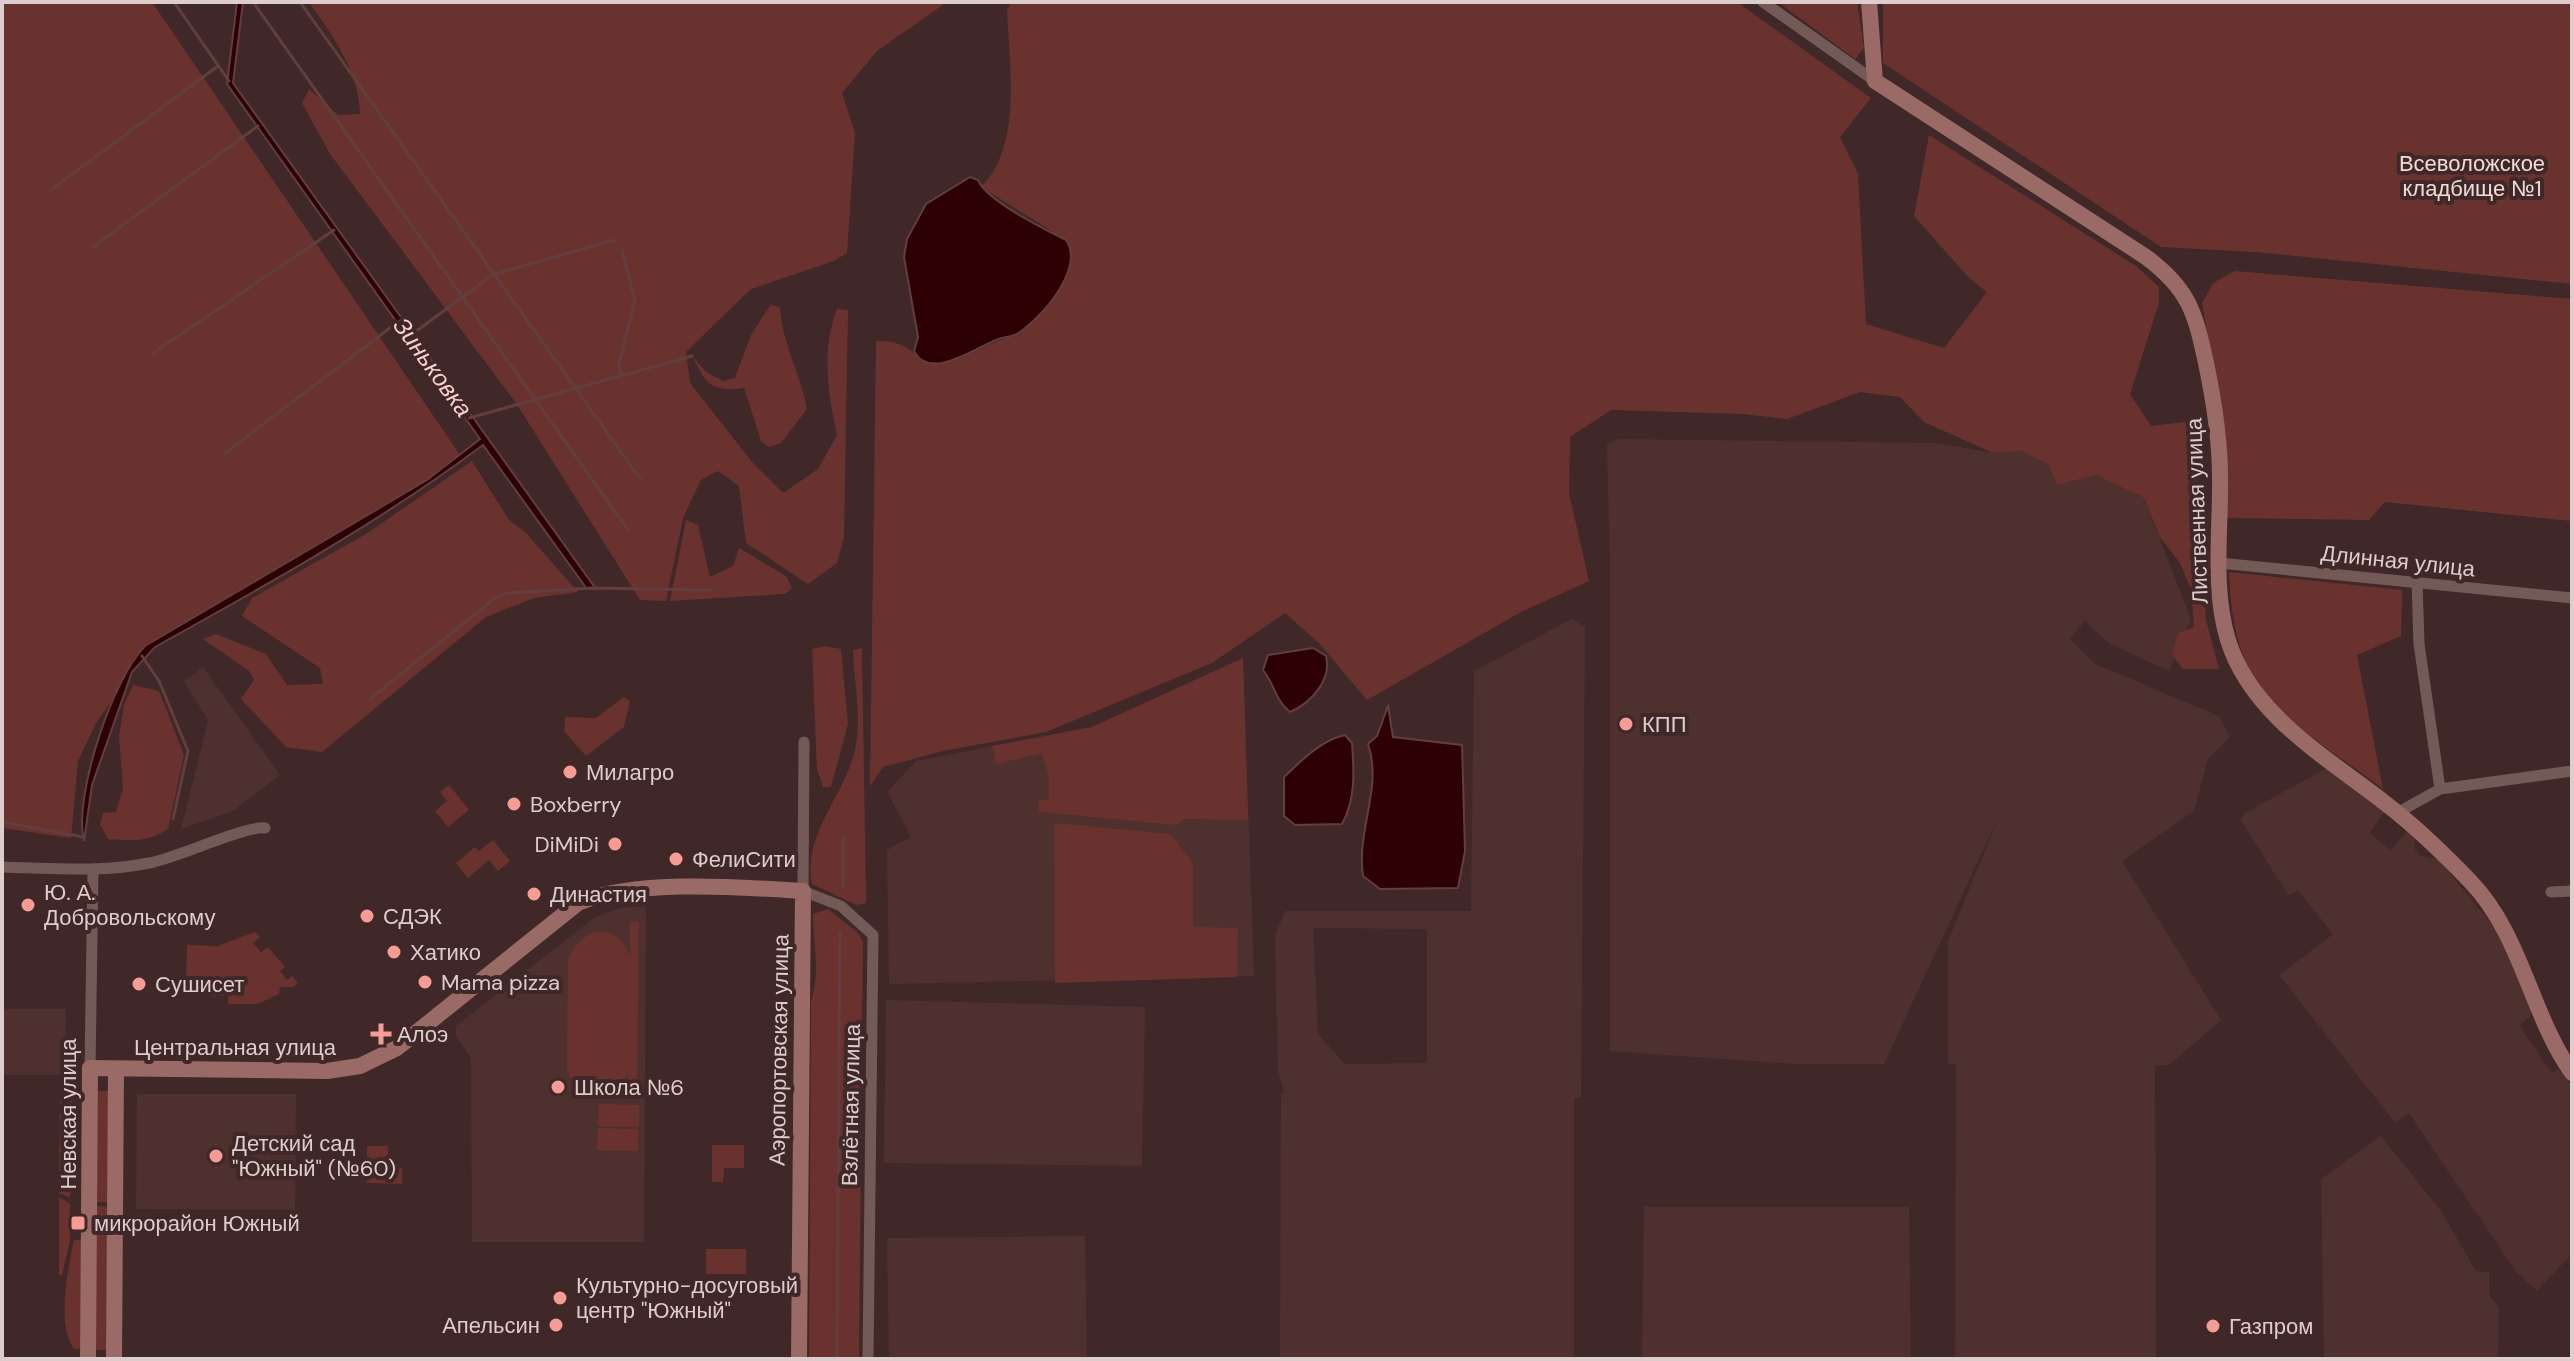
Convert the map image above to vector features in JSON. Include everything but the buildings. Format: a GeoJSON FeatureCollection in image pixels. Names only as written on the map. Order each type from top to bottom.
{"type":"FeatureCollection","features":[{"type":"Feature","properties":{"kind":"street"},"geometry":{"type":"LineString","coordinates":[[1763,2],[1875,81]]}},
{"type":"Feature","properties":{"kind":"street"},"geometry":{"type":"LineString","coordinates":[[1869,2],[1875,81]]}},
{"type":"Feature","properties":{"kind":"street","name":"Лиственная улица"},"geometry":{"type":"LineString","coordinates":[[1875,81],[2146,257],[2177,283],[2191,303],[2197,321],[2216,407],[2220,465],[2219,563],[2228,639],[2252,687],[2303,740],[2397,813],[2471,881],[2494,910],[2555,1044],[2572,1073]]}},
{"type":"Feature","properties":{"kind":"street","name":"Длинная улица"},"geometry":{"type":"LineString","coordinates":[[2219,563],[2572,598]]}},
{"type":"Feature","properties":{"kind":"street"},"geometry":{"type":"LineString","coordinates":[[2417,582],[2419,644],[2440,789]]}},
{"type":"Feature","properties":{"kind":"street","name":"Аэропортовская улица"},"geometry":{"type":"LineString","coordinates":[[799,1359],[804,742]]}},
{"type":"Feature","properties":{"kind":"street"},"geometry":{"type":"LineString","coordinates":[[2397,813],[2440,789],[2572,771]]}},
{"type":"Feature","properties":{"kind":"street"},"geometry":{"type":"LineString","coordinates":[[2,867],[93,869],[149,863],[199,849],[254,827],[265,828]]}},
{"type":"Feature","properties":{"kind":"street","name":"Невская улица"},"geometry":{"type":"LineString","coordinates":[[88,1359],[93,869]]}},
{"type":"Feature","properties":{"kind":"street","name":"Центральная улица"},"geometry":{"type":"LineString","coordinates":[[90,1068],[327,1071],[360,1066],[397,1048],[578,903],[602,893],[631,888],[803,891]]}},
{"type":"Feature","properties":{"kind":"street","name":"Взлётная улица"},"geometry":{"type":"LineString","coordinates":[[803,891],[841,906],[873,935],[868,1359]]}},
{"type":"Feature","properties":{"kind":"street"},"geometry":{"type":"LineString","coordinates":[[2551,892],[2572,891]]}},
{"type":"Feature","properties":{"kind":"street"},"geometry":{"type":"LineString","coordinates":[[114,1359],[116,1069]]}},
{"type":"Feature","properties":{"kind":"shaded area"},"geometry":{"type":"Polygon","coordinates":[[[1619,439],[1936,443],[1993,453],[2020,451],[2048,464],[2057,485],[2096,475],[2144,498],[2191,619],[2169,671],[2108,643],[2085,621],[2070,639],[2095,664],[2219,716],[2230,737],[2208,759],[2194,811],[2122,861],[2221,1020],[2169,1065],[2155,1066],[2156,1359],[1955,1359],[1956,1064],[1948,1064],[1948,941],[1999,816],[1884,1064],[1796,1064],[1610,1051],[1607,444],[1619,439]]]}},
{"type":"Feature","properties":{"kind":"shaded area"},"geometry":{"type":"Polygon","coordinates":[[[1572,619],[1585,627],[1581,1097],[1574,1098],[1574,1359],[1280,1359],[1281,1094],[1284,1093],[1278,1070],[1275,936],[1285,911],[1471,911],[1474,671],[1572,619]],[[1313,928],[1318,1034],[1345,1064],[1427,1063],[1427,929],[1313,928]]]}},
{"type":"Feature","properties":{"kind":"shaded area"},"geometry":{"type":"Polygon","coordinates":[[[1243,658],[1254,976],[889,984],[887,850],[911,837],[887,792],[916,761],[1092,727],[1243,658]]]}},
{"type":"Feature","properties":{"kind":"shaded area"},"geometry":{"type":"Polygon","coordinates":[[[203,667],[280,775],[233,811],[181,829],[208,720],[184,682],[203,667]]]}},
{"type":"Feature","properties":{"kind":"shaded area"},"geometry":{"type":"Polygon","coordinates":[[[2325,769],[2335,770],[2385,811],[2370,833],[2390,850],[2408,831],[2415,837],[2414,848],[2420,856],[2439,860],[2498,932],[2532,1008],[2530,1017],[2519,1025],[2552,1073],[2558,1069],[2572,1086],[2572,1254],[2537,1291],[2515,1271],[2409,1113],[2395,1123],[2279,975],[2333,934],[2298,890],[2288,895],[2241,820],[2245,813],[2325,769]]]}},
{"type":"Feature","properties":{"kind":"shaded area","name":"Школа №6"},"geometry":{"type":"Polygon","coordinates":[[[646,906],[644,1242],[472,1242],[471,1058],[456,1037],[456,1026],[595,917],[621,908],[646,906]]]}},
{"type":"Feature","properties":{"kind":"shaded area"},"geometry":{"type":"Polygon","coordinates":[[[886,1000],[1145,1007],[1142,1166],[884,1163],[886,1000]]]}},
{"type":"Feature","properties":{"kind":"shaded area"},"geometry":{"type":"Polygon","coordinates":[[[2,1009],[66,1009],[65,1075],[2,1075],[2,1009]]]}},
{"type":"Feature","properties":{"kind":"shaded area","name":"Детский сад \"Южный\" (№60)"},"geometry":{"type":"Polygon","coordinates":[[[137,1094],[296,1094],[295,1210],[136,1209],[137,1094]]]}},
{"type":"Feature","properties":{"kind":"shaded area"},"geometry":{"type":"Polygon","coordinates":[[[2381,1136],[2441,1211],[2476,1271],[2489,1272],[2489,1295],[2499,1307],[2498,1359],[2324,1359],[2321,1179],[2381,1136]]]}},
{"type":"Feature","properties":{"kind":"shaded area"},"geometry":{"type":"Polygon","coordinates":[[[1644,1207],[1909,1207],[1911,1359],[1642,1359],[1644,1207]]]}},
{"type":"Feature","properties":{"kind":"shaded area"},"geometry":{"type":"Polygon","coordinates":[[[1085,1236],[1087,1359],[889,1359],[887,1238],[1085,1236]]]}},
{"type":"Feature","properties":{"kind":"green space"},"geometry":{"type":"Polygon","coordinates":[[[2,2],[152,2],[460,455],[427,480],[145,646],[134,657],[78,761],[71,838],[2,828],[2,2]]]}},
{"type":"Feature","properties":{"kind":"green space"},"geometry":{"type":"Polygon","coordinates":[[[309,2],[947,2],[877,51],[842,93],[855,133],[847,253],[834,261],[751,289],[686,352],[690,383],[752,462],[783,493],[818,469],[837,435],[829,387],[829,340],[837,309],[848,310],[844,537],[837,563],[808,584],[746,543],[739,486],[718,471],[701,480],[683,518],[666,601],[640,600],[516,403],[330,154],[302,103],[309,89],[338,115],[360,114],[359,98],[350,68],[309,2]]]}},
{"type":"Feature","properties":{"kind":"green space"},"geometry":{"type":"Polygon","coordinates":[[[1012,2],[1737,2],[1871,98],[1840,137],[1858,174],[1866,324],[1944,348],[1987,292],[1969,278],[1914,216],[1929,135],[2136,266],[2159,287],[2159,303],[2130,394],[2151,426],[2193,421],[2206,620],[2219,669],[2183,669],[2172,655],[2178,633],[2194,627],[2191,589],[2180,563],[2160,537],[2144,498],[2096,475],[2057,485],[2048,464],[2020,451],[1993,453],[1924,422],[1900,397],[1860,392],[1787,419],[1744,414],[1611,410],[1570,437],[1569,493],[1589,581],[1521,612],[1367,700],[1319,643],[1285,613],[1212,663],[1046,732],[943,751],[883,767],[870,786],[876,341],[900,344],[918,359],[930,363],[954,360],[1015,336],[1066,240],[981,187],[994,170],[1008,127],[1011,79],[1007,10],[1012,2]]]}},
{"type":"Feature","properties":{"kind":"green space"},"geometry":{"type":"Polygon","coordinates":[[[1778,2],[1857,2],[1864,48],[1855,59],[1778,2]]]}},
{"type":"Feature","properties":{"kind":"green space","name":"Всеволожское кладбище №1"},"geometry":{"type":"Polygon","coordinates":[[[1883,2],[2572,2],[2572,284],[2256,252],[2161,247],[1883,63],[1883,2]]]}},
{"type":"Feature","properties":{"kind":"green space"},"geometry":{"type":"Polygon","coordinates":[[[2235,271],[2572,299],[2572,521],[2385,502],[2369,520],[2227,518],[2226,437],[2202,303],[2213,283],[2235,271]]]}},
{"type":"Feature","properties":{"kind":"green space"},"geometry":{"type":"Polygon","coordinates":[[[771,304],[780,308],[784,335],[807,409],[781,443],[768,447],[761,441],[744,388],[724,389],[711,384],[692,356],[706,372],[723,381],[735,378],[751,335],[771,304]]]}},
{"type":"Feature","properties":{"kind":"green space"},"geometry":{"type":"Polygon","coordinates":[[[472,461],[509,520],[525,532],[578,592],[534,598],[486,617],[322,752],[286,747],[241,699],[254,680],[249,671],[203,639],[216,634],[266,654],[287,685],[323,684],[320,668],[242,616],[252,598],[366,534],[472,461]]]}},
{"type":"Feature","properties":{"kind":"green space"},"geometry":{"type":"Polygon","coordinates":[[[686,520],[698,525],[710,577],[733,566],[739,548],[786,576],[792,588],[785,594],[670,601],[686,520]]]}},
{"type":"Feature","properties":{"kind":"green space"},"geometry":{"type":"Polygon","coordinates":[[[2229,572],[2402,590],[2401,636],[2357,655],[2383,789],[2287,716],[2256,682],[2246,664],[2236,630],[2229,572]]]}},
{"type":"Feature","properties":{"kind":"green space"},"geometry":{"type":"Polygon","coordinates":[[[825,646],[841,649],[848,724],[831,787],[823,787],[817,769],[812,649],[825,646]]]}},
{"type":"Feature","properties":{"kind":"green space"},"geometry":{"type":"Polygon","coordinates":[[[862,648],[866,903],[856,905],[812,884],[811,866],[818,832],[850,767],[855,750],[858,713],[853,650],[862,648]]]}},
{"type":"Feature","properties":{"kind":"green space"},"geometry":{"type":"Polygon","coordinates":[[[1243,658],[1248,820],[1184,819],[1177,825],[1039,812],[1038,801],[1049,799],[1049,777],[1042,753],[996,764],[992,746],[1092,727],[1243,658]]]}},
{"type":"Feature","properties":{"kind":"green space"},"geometry":{"type":"Polygon","coordinates":[[[133,685],[159,691],[184,755],[168,829],[140,840],[108,839],[100,824],[103,813],[116,812],[123,788],[119,737],[124,705],[133,685]]]}},
{"type":"Feature","properties":{"kind":"green space"},"geometry":{"type":"Polygon","coordinates":[[[624,697],[630,701],[624,727],[586,756],[564,731],[565,717],[596,718],[624,697]]]}},
{"type":"Feature","properties":{"kind":"green space"},"geometry":{"type":"Polygon","coordinates":[[[449,785],[469,810],[448,827],[435,811],[447,801],[440,792],[449,785]]]}},
{"type":"Feature","properties":{"kind":"green space"},"geometry":{"type":"Polygon","coordinates":[[[1054,823],[1170,834],[1193,863],[1193,927],[1238,928],[1237,977],[1055,983],[1054,823]]]}},
{"type":"Feature","properties":{"kind":"green space"},"geometry":{"type":"Polygon","coordinates":[[[493,840],[510,861],[498,871],[489,860],[468,878],[456,863],[475,847],[479,851],[493,840]]]}},
{"type":"Feature","properties":{"kind":"green space"},"geometry":{"type":"Polygon","coordinates":[[[828,909],[858,933],[863,942],[859,1359],[809,1359],[811,1001],[816,968],[813,914],[828,909]]]}},
{"type":"Feature","properties":{"kind":"green space"},"geometry":{"type":"Polygon","coordinates":[[[630,922],[639,922],[637,1097],[628,1097],[628,1074],[614,1092],[596,1097],[580,1089],[567,1070],[568,959],[582,940],[599,932],[608,932],[616,937],[630,956],[630,922]]]}},
{"type":"Feature","properties":{"kind":"green space"},"geometry":{"type":"Polygon","coordinates":[[[255,932],[260,937],[253,943],[261,952],[268,947],[285,967],[280,971],[287,980],[292,976],[298,983],[293,987],[280,987],[279,994],[258,1004],[228,1004],[228,996],[198,996],[198,981],[186,980],[187,945],[218,946],[255,932]]]}},
{"type":"Feature","properties":{"kind":"green space"},"geometry":{"type":"Polygon","coordinates":[[[97,1091],[111,1091],[110,1202],[96,1202],[97,1091]]]}},
{"type":"Feature","properties":{"kind":"green space"},"geometry":{"type":"Polygon","coordinates":[[[72,1093],[69,1197],[59,1193],[60,1096],[72,1093]]]}},
{"type":"Feature","properties":{"kind":"green space"},"geometry":{"type":"Polygon","coordinates":[[[599,1104],[639,1105],[639,1127],[598,1126],[599,1104]]]}},
{"type":"Feature","properties":{"kind":"green space"},"geometry":{"type":"Polygon","coordinates":[[[598,1128],[638,1129],[638,1151],[597,1150],[598,1128]]]}},
{"type":"Feature","properties":{"kind":"green space"},"geometry":{"type":"Polygon","coordinates":[[[712,1145],[744,1145],[744,1168],[724,1168],[723,1182],[712,1182],[712,1145]]]}},
{"type":"Feature","properties":{"kind":"green space"},"geometry":{"type":"Polygon","coordinates":[[[367,1146],[388,1146],[388,1167],[402,1168],[402,1184],[367,1183],[367,1146]]]}},
{"type":"Feature","properties":{"kind":"green space"},"geometry":{"type":"Polygon","coordinates":[[[59,1197],[70,1204],[70,1240],[62,1275],[59,1275],[59,1197]]]}},
{"type":"Feature","properties":{"kind":"green space"},"geometry":{"type":"Polygon","coordinates":[[[96,1206],[110,1207],[108,1350],[95,1350],[96,1206]]]}},
{"type":"Feature","properties":{"kind":"green space"},"geometry":{"type":"Polygon","coordinates":[[[74,1240],[82,1240],[81,1349],[74,1349],[69,1339],[65,1311],[74,1240]]]}},
{"type":"Feature","properties":{"kind":"green space"},"geometry":{"type":"Polygon","coordinates":[[[706,1249],[746,1249],[746,1274],[706,1274],[706,1249]]]}},
{"type":"Feature","properties":{"kind":"water","name":"Зиньковка"},"geometry":{"type":"Polygon","coordinates":[[[237,2],[243,2],[233,83],[596,589],[587,589],[483,445],[363,526],[155,647],[132,672],[92,785],[84,841],[84,796],[98,739],[120,684],[145,646],[427,480],[480,439],[227,84],[237,2]]]}},
{"type":"Feature","properties":{"kind":"water"},"geometry":{"type":"Polygon","coordinates":[[[970,177],[978,180],[992,197],[1004,205],[1066,240],[1070,264],[1050,303],[1020,332],[952,360],[930,363],[921,360],[914,351],[918,337],[904,257],[907,239],[926,204],[970,177]]]}},
{"type":"Feature","properties":{"kind":"water"},"geometry":{"type":"Polygon","coordinates":[[[1313,648],[1326,656],[1326,674],[1312,697],[1290,712],[1263,670],[1268,655],[1313,648]]]}},
{"type":"Feature","properties":{"kind":"water"},"geometry":{"type":"Polygon","coordinates":[[[1388,706],[1393,737],[1462,745],[1465,851],[1458,888],[1380,889],[1363,876],[1363,842],[1373,776],[1368,744],[1377,736],[1388,706]]]}},
{"type":"Feature","properties":{"kind":"water"},"geometry":{"type":"Polygon","coordinates":[[[1345,735],[1352,743],[1353,774],[1350,805],[1342,824],[1295,825],[1284,816],[1284,777],[1320,746],[1345,735]]]}},
{"type":"Feature","properties":{"kind":"waterway"},"geometry":{"type":"LineString","coordinates":[[174,2],[229,81]]}},
{"type":"Feature","properties":{"kind":"waterway"},"geometry":{"type":"LineString","coordinates":[[253,2],[628,530]]}},
{"type":"Feature","properties":{"kind":"waterway"},"geometry":{"type":"LineString","coordinates":[[300,2],[641,480]]}},
{"type":"Feature","properties":{"kind":"waterway"},"geometry":{"type":"LineString","coordinates":[[52,189],[218,66]]}},
{"type":"Feature","properties":{"kind":"waterway"},"geometry":{"type":"LineString","coordinates":[[93,247],[258,126]]}},
{"type":"Feature","properties":{"kind":"waterway"},"geometry":{"type":"LineString","coordinates":[[152,354],[334,230]]}},
{"type":"Feature","properties":{"kind":"waterway","name":"Зиньковка"},"geometry":{"type":"LineString","coordinates":[[411,335],[494,274],[615,240]]}},
{"type":"Feature","properties":{"kind":"waterway"},"geometry":{"type":"LineString","coordinates":[[621,375],[619,364],[635,300],[622,251]]}},
{"type":"Feature","properties":{"kind":"waterway","name":"Зиньковка"},"geometry":{"type":"LineString","coordinates":[[224,454],[399,321]]}},
{"type":"Feature","properties":{"kind":"waterway","name":"Зиньковка"},"geometry":{"type":"LineString","coordinates":[[469,418],[692,356]]}},
{"type":"Feature","properties":{"kind":"waterway"},"geometry":{"type":"LineString","coordinates":[[370,699],[495,598],[506,593],[592,588],[712,590]]}},
{"type":"Feature","properties":{"kind":"waterway"},"geometry":{"type":"LineString","coordinates":[[142,656],[159,681],[188,751],[173,819]]}},
{"type":"Feature","properties":{"kind":"waterway"},"geometry":{"type":"LineString","coordinates":[[2,822],[84,837]]}},
{"type":"Feature","properties":{"kind":"waterway"},"geometry":{"type":"LineString","coordinates":[[843,838],[843,886]]}},
{"type":"Feature","properties":{"kind":"waterway"},"geometry":{"type":"LineString","coordinates":[[837,1359],[840,933]]}},
{"type":"Feature","properties":{"kind":"place","name":"КПП"},"geometry":{"type":"Point","coordinates":[1626,724]}},
{"type":"Feature","properties":{"kind":"place","name":"Милагро"},"geometry":{"type":"Point","coordinates":[570,772]}},
{"type":"Feature","properties":{"kind":"place","name":"Boxberry"},"geometry":{"type":"Point","coordinates":[514,804]}},
{"type":"Feature","properties":{"kind":"place","name":"DiMiDi"},"geometry":{"type":"Point","coordinates":[615,844]}},
{"type":"Feature","properties":{"kind":"place","name":"ФелиСити"},"geometry":{"type":"Point","coordinates":[676,859]}},
{"type":"Feature","properties":{"kind":"place","name":"Династия"},"geometry":{"type":"Point","coordinates":[534,894]}},
{"type":"Feature","properties":{"kind":"place","name":"Ю. А. Добровольскому"},"geometry":{"type":"Point","coordinates":[28,905]}},
{"type":"Feature","properties":{"kind":"place","name":"СДЭК"},"geometry":{"type":"Point","coordinates":[367,916]}},
{"type":"Feature","properties":{"kind":"place","name":"Хатико"},"geometry":{"type":"Point","coordinates":[394,952]}},
{"type":"Feature","properties":{"kind":"place","name":"Mama pizza"},"geometry":{"type":"Point","coordinates":[425,982]}},
{"type":"Feature","properties":{"kind":"place","name":"Сушисет"},"geometry":{"type":"Point","coordinates":[139,984]}},
{"type":"Feature","properties":{"kind":"place","name":"Алоэ"},"geometry":{"type":"Point","coordinates":[381,1034]}},
{"type":"Feature","properties":{"kind":"place","name":"Школа №6"},"geometry":{"type":"Point","coordinates":[558,1087]}},
{"type":"Feature","properties":{"kind":"place","name":"Детский сад \"Южный\" (№60)"},"geometry":{"type":"Point","coordinates":[216,1156]}},
{"type":"Feature","properties":{"kind":"place","name":"микрорайон Южный"},"geometry":{"type":"Point","coordinates":[78,1223]}},
{"type":"Feature","properties":{"kind":"place","name":"Культурно-досуговый центр \"Южный\""},"geometry":{"type":"Point","coordinates":[560,1298]}},
{"type":"Feature","properties":{"kind":"place","name":"Апельсин"},"geometry":{"type":"Point","coordinates":[556,1325]}},
{"type":"Feature","properties":{"kind":"place","name":"Газпром"},"geometry":{"type":"Point","coordinates":[2213,1326]}}]}
